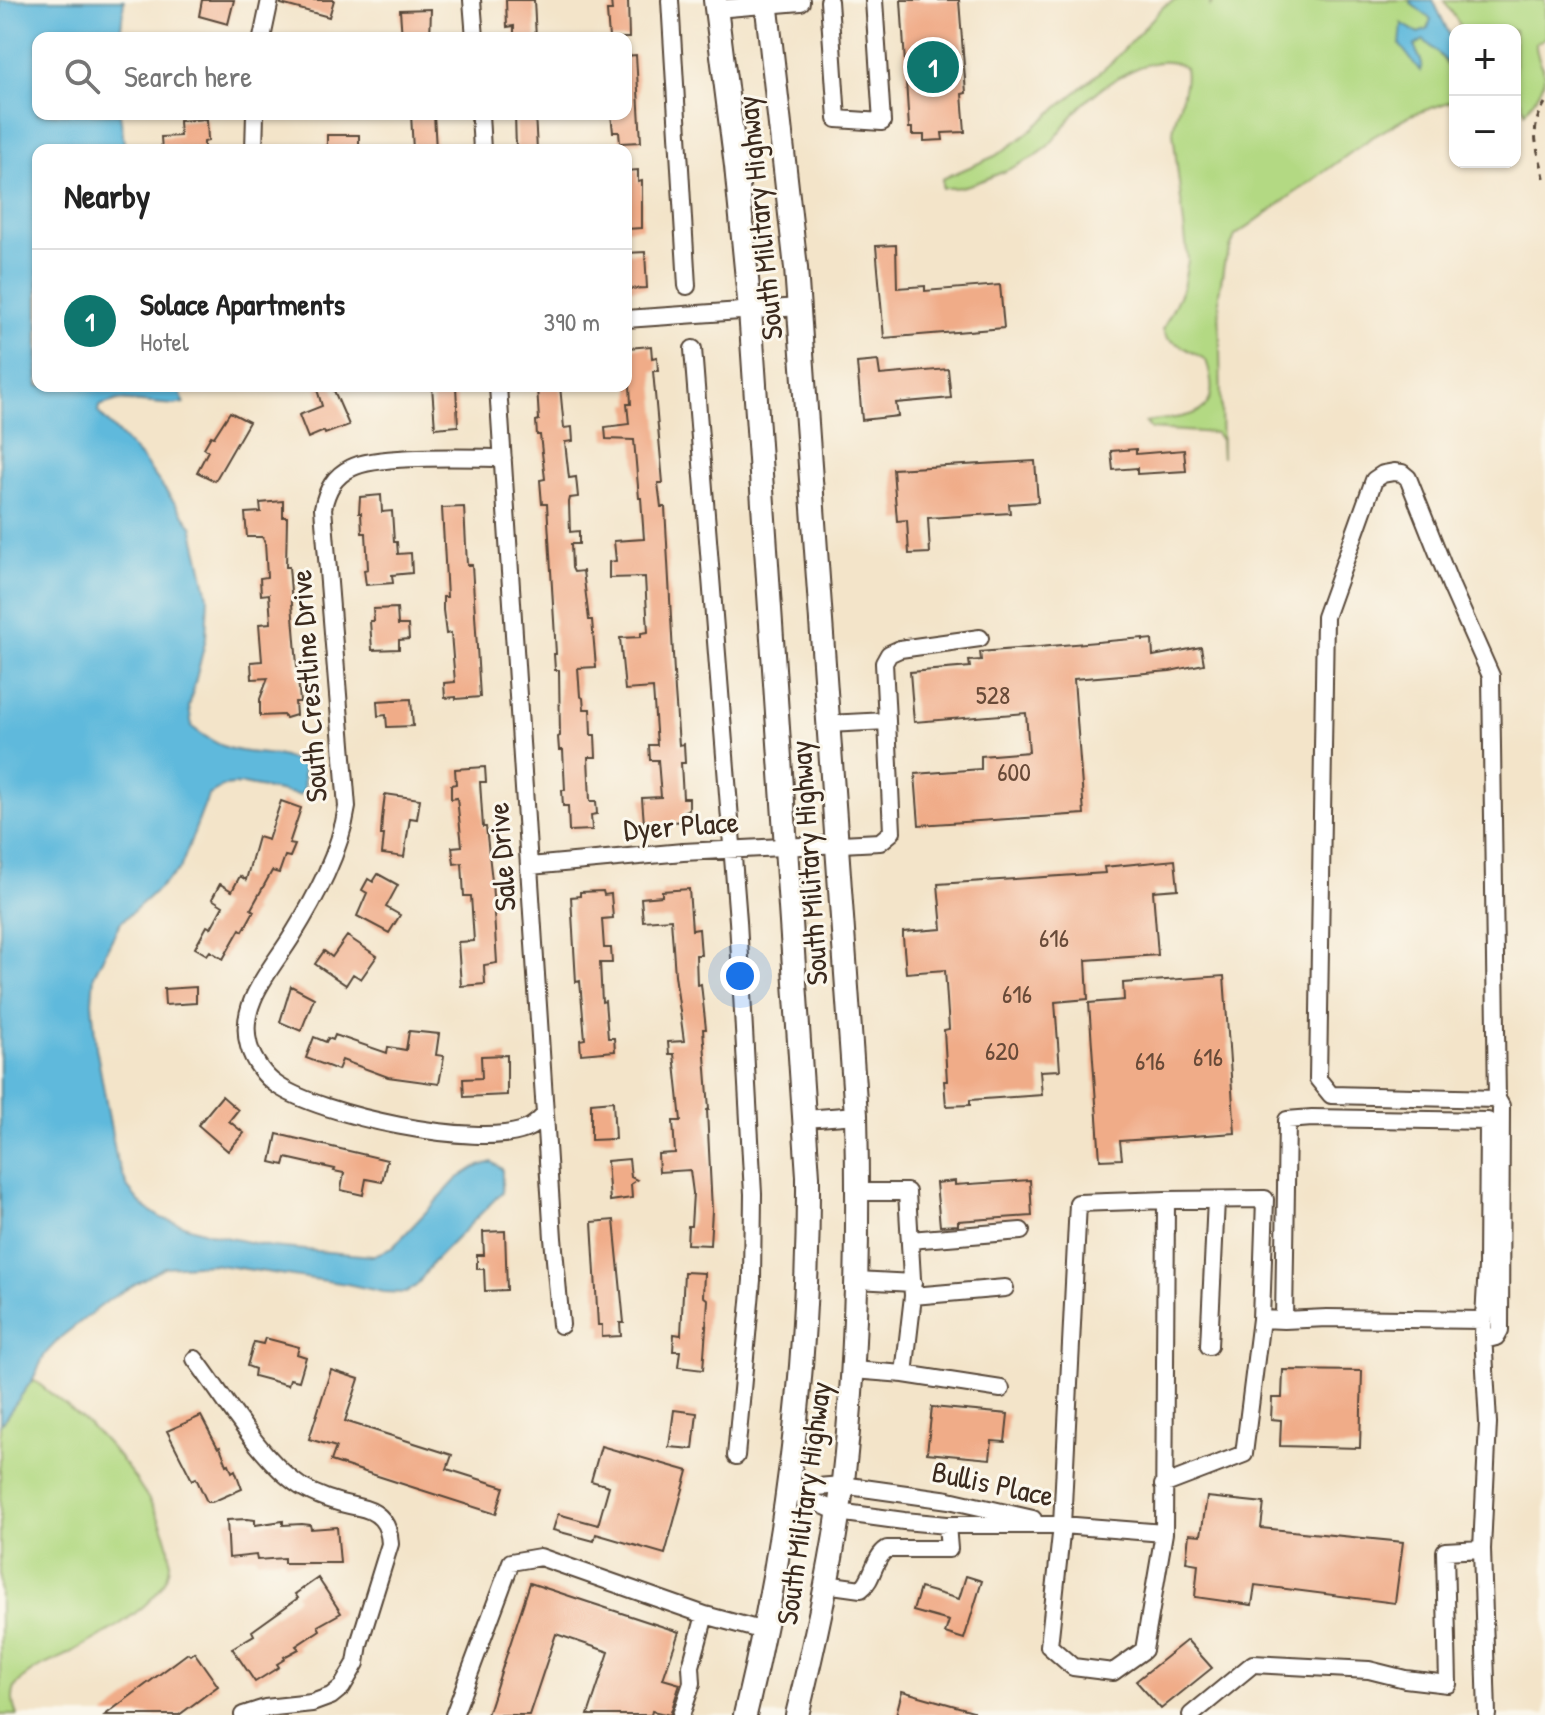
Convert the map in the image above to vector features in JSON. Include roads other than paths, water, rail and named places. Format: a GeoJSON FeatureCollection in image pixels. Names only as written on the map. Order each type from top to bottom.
{"type":"FeatureCollection","features":[{"type":"Feature","properties":{"kind":"main road","name":"South Military Highway"},"geometry":{"type":"LineString","coordinates":[[766,2],[799,307],[856,1115],[858,1192],[853,1370],[842,1485],[800,1714]]}},
{"type":"Feature","properties":{"kind":"main road","name":"South Military Highway"},"geometry":{"type":"LineString","coordinates":[[716,5],[750,310],[806,1119],[807,1286],[798,1410],[789,1490],[764,1631],[745,1715]]}},
{"type":"Feature","properties":{"kind":"street"},"geometry":{"type":"LineString","coordinates":[[263,32],[270,0]]}},
{"type":"Feature","properties":{"kind":"street"},"geometry":{"type":"LineString","coordinates":[[472,0],[475,32]]}},
{"type":"Feature","properties":{"kind":"street"},"geometry":{"type":"LineString","coordinates":[[670,0],[687,286]]}},
{"type":"Feature","properties":{"kind":"street","name":"South Military Highway"},"geometry":{"type":"LineString","coordinates":[[716,5],[837,0]]}},
{"type":"Feature","properties":{"kind":"street"},"geometry":{"type":"LineString","coordinates":[[829,1],[837,119],[882,122],[874,0]]}},
{"type":"Feature","properties":{"kind":"street"},"geometry":{"type":"LineString","coordinates":[[254,144],[255,120]]}},
{"type":"Feature","properties":{"kind":"street"},"geometry":{"type":"LineString","coordinates":[[480,120],[482,144]]}},
{"type":"Feature","properties":{"kind":"street"},"geometry":{"type":"LineString","coordinates":[[632,319],[799,307]]}},
{"type":"Feature","properties":{"kind":"street"},"geometry":{"type":"LineString","coordinates":[[693,349],[732,849],[753,1194],[752,1280],[736,1456]]}},
{"type":"Feature","properties":{"kind":"street","name":"Sale Drive"},"geometry":{"type":"LineString","coordinates":[[498,392],[561,1325]]}},
{"type":"Feature","properties":{"kind":"street","name":"South Crestline Drive"},"geometry":{"type":"LineString","coordinates":[[503,458],[367,462],[342,473],[326,494],[323,508],[347,807],[343,829],[321,883],[254,997],[247,1032],[256,1062],[276,1085],[355,1116],[419,1129],[474,1134],[525,1130],[545,1114]]}},
{"type":"Feature","properties":{"kind":"street"},"geometry":{"type":"LineString","coordinates":[[1484,1340],[1496,1337],[1500,1330],[1501,1106],[1497,1099],[1491,676],[1436,549],[1415,490],[1408,478],[1394,472],[1374,480],[1325,617],[1318,1079],[1331,1095],[1497,1099]]}},
{"type":"Feature","properties":{"kind":"street"},"geometry":{"type":"LineString","coordinates":[[828,724],[887,721],[884,663],[889,654],[900,649],[980,638]]}},
{"type":"Feature","properties":{"kind":"street","name":"Dyer Place"},"geometry":{"type":"LineString","coordinates":[[530,866],[732,849],[880,842],[892,832],[887,721]]}},
{"type":"Feature","properties":{"kind":"street"},"geometry":{"type":"LineString","coordinates":[[806,1119],[856,1115]]}},
{"type":"Feature","properties":{"kind":"street"},"geometry":{"type":"LineString","coordinates":[[1284,1320],[1287,1120],[1488,1121],[1484,1320],[1488,1423],[1482,1549],[1487,1715]]}},
{"type":"Feature","properties":{"kind":"street"},"geometry":{"type":"LineString","coordinates":[[858,1192],[907,1192],[913,1289],[904,1374]]}},
{"type":"Feature","properties":{"kind":"street"},"geometry":{"type":"LineString","coordinates":[[1163,1485],[1244,1454],[1261,1319],[1265,1199],[1166,1200],[1078,1203],[1062,1525],[1049,1646],[1073,1667],[1113,1672],[1144,1650],[1164,1533],[1163,1485],[1166,1200]]}},
{"type":"Feature","properties":{"kind":"street"},"geometry":{"type":"LineString","coordinates":[[1209,1346],[1216,1200]]}},
{"type":"Feature","properties":{"kind":"street"},"geometry":{"type":"LineString","coordinates":[[910,1240],[1021,1231]]}},
{"type":"Feature","properties":{"kind":"street"},"geometry":{"type":"LineString","coordinates":[[857,1280],[913,1289],[1005,1288]]}},
{"type":"Feature","properties":{"kind":"street"},"geometry":{"type":"LineString","coordinates":[[1261,1319],[1484,1320]]}},
{"type":"Feature","properties":{"kind":"street"},"geometry":{"type":"LineString","coordinates":[[195,1359],[283,1472],[316,1495],[372,1510],[386,1523],[389,1533],[390,1544],[356,1663],[342,1687],[331,1696],[312,1703],[265,1708],[243,1715]]}},
{"type":"Feature","properties":{"kind":"street"},"geometry":{"type":"LineString","coordinates":[[853,1370],[904,1374],[1001,1389]]}},
{"type":"Feature","properties":{"kind":"street","name":"Bullis Place"},"geometry":{"type":"LineString","coordinates":[[789,1490],[842,1485],[949,1500],[1062,1525]]}},
{"type":"Feature","properties":{"kind":"street","name":"Bullis Place"},"geometry":{"type":"LineString","coordinates":[[789,1490],[838,1512],[947,1525],[1062,1525]]}},
{"type":"Feature","properties":{"kind":"street"},"geometry":{"type":"LineString","coordinates":[[825,1584],[861,1589],[866,1586],[881,1552],[887,1549],[949,1549],[947,1525]]}},
{"type":"Feature","properties":{"kind":"street"},"geometry":{"type":"LineString","coordinates":[[1062,1525],[1164,1533]]}},
{"type":"Feature","properties":{"kind":"street"},"geometry":{"type":"LineString","coordinates":[[1191,1715],[1253,1664],[1369,1670],[1405,1679],[1448,1684],[1445,1551],[1482,1549]]}},
{"type":"Feature","properties":{"kind":"street"},"geometry":{"type":"LineString","coordinates":[[454,1715],[511,1562],[540,1557],[705,1615],[764,1631]]}},
{"type":"Feature","properties":{"kind":"street"},"geometry":{"type":"LineString","coordinates":[[681,1715],[692,1683],[691,1666],[705,1615]]}},
{"type":"Feature","properties":{"kind":"water"},"geometry":{"type":"Polygon","coordinates":[[[0,0],[124,0],[121,32],[32,32],[32,120],[121,120],[124,144],[32,144],[32,392],[180,392],[184,403],[174,405],[118,400],[99,406],[98,412],[142,459],[192,526],[208,596],[206,638],[189,707],[192,727],[230,749],[278,756],[303,765],[304,791],[299,795],[243,784],[224,786],[208,796],[180,869],[120,923],[94,975],[92,1002],[96,1047],[116,1157],[128,1188],[142,1205],[161,1218],[215,1235],[272,1247],[372,1256],[392,1248],[457,1179],[474,1168],[492,1162],[502,1169],[502,1192],[433,1262],[417,1285],[406,1293],[383,1292],[212,1264],[164,1267],[110,1299],[62,1336],[45,1354],[33,1379],[0,1425],[0,0]]]}},
{"type":"Feature","properties":{"kind":"water"},"geometry":{"type":"Polygon","coordinates":[[[1411,0],[1433,0],[1449,33],[1449,66],[1424,40],[1414,46],[1422,63],[1420,71],[1400,45],[1402,24],[1418,33],[1427,30],[1431,19],[1410,3],[1411,0]]]}},
{"type":"Feature","properties":{"kind":"place","name":"Solace Apartments"},"geometry":{"type":"Point","coordinates":[933,67]}}]}
